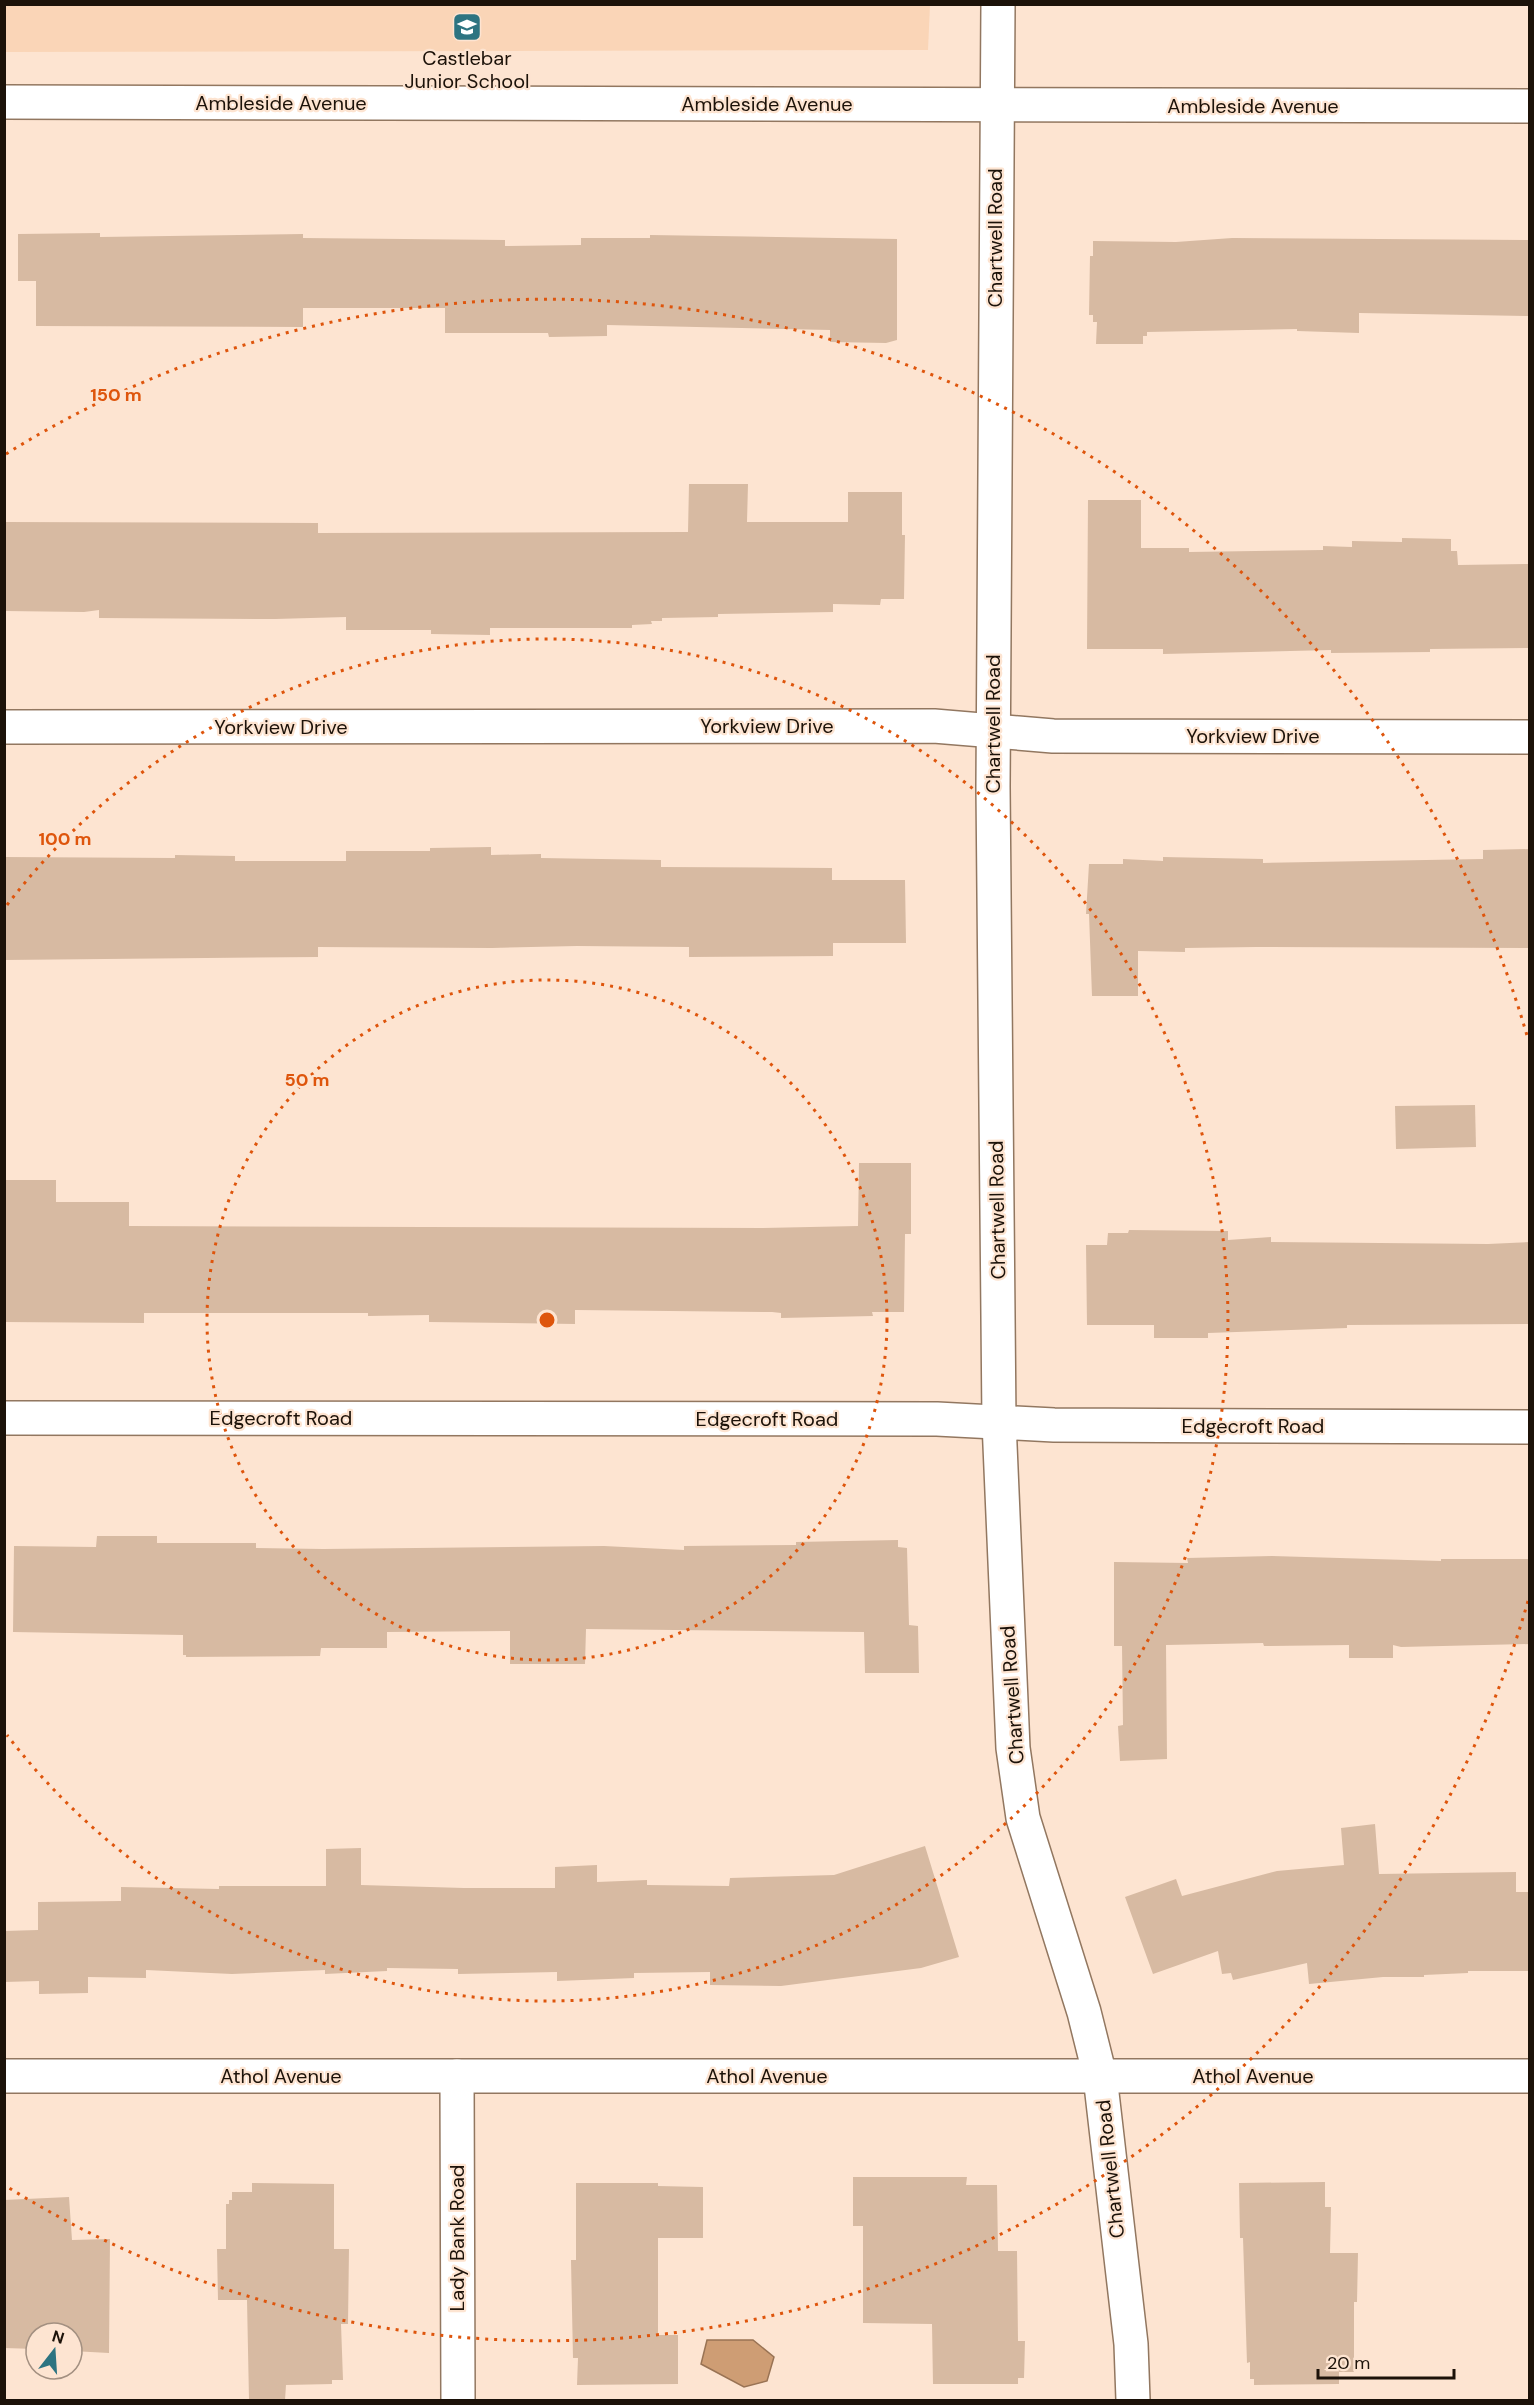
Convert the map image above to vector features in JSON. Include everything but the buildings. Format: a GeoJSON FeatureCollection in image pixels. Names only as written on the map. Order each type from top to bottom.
{"type":"FeatureCollection","features":[{"type":"Feature","properties":{"kind":"street","name":"Chartwell Road"},"geometry":{"type":"LineString","coordinates":[[998,4],[993,730],[999,1422],[1013,1748],[1023,1818],[1084,2012],[1100,2076],[1131,2344],[1133,2400]]}},
{"type":"Feature","properties":{"kind":"street","name":"Ambleside Avenue"},"geometry":{"type":"LineString","coordinates":[[4,102],[1530,106]]}},
{"type":"Feature","properties":{"kind":"street","name":"Yorkview Drive"},"geometry":{"type":"LineString","coordinates":[[4,727],[934,726],[1072,736],[1530,737]]}},
{"type":"Feature","properties":{"kind":"street","name":"Edgecroft Road"},"geometry":{"type":"LineString","coordinates":[[4,1418],[937,1419],[1054,1425],[1530,1427]]}},
{"type":"Feature","properties":{"kind":"street","name":"Athol Avenue"},"geometry":{"type":"LineString","coordinates":[[4,2076],[1530,2076]]}},
{"type":"Feature","properties":{"kind":"street","name":"Lady Bank Road"},"geometry":{"type":"LineString","coordinates":[[457,2076],[458,2400]]}},
{"type":"Feature","properties":{"kind":"shaded area","name":"Castlebar Junior School"},"geometry":{"type":"Polygon","coordinates":[[[4,5],[930,5],[928,50],[5,52],[4,5]]]}},
{"type":"Feature","properties":{"kind":"shaded area"},"geometry":{"type":"Polygon","coordinates":[[[707,2340],[753,2340],[774,2357],[767,2381],[744,2387],[701,2364],[707,2340]]]}},
{"type":"Feature","properties":{"kind":"place","name":"Castlebar Junior School"},"geometry":{"type":"Point","coordinates":[467,27]}}]}
